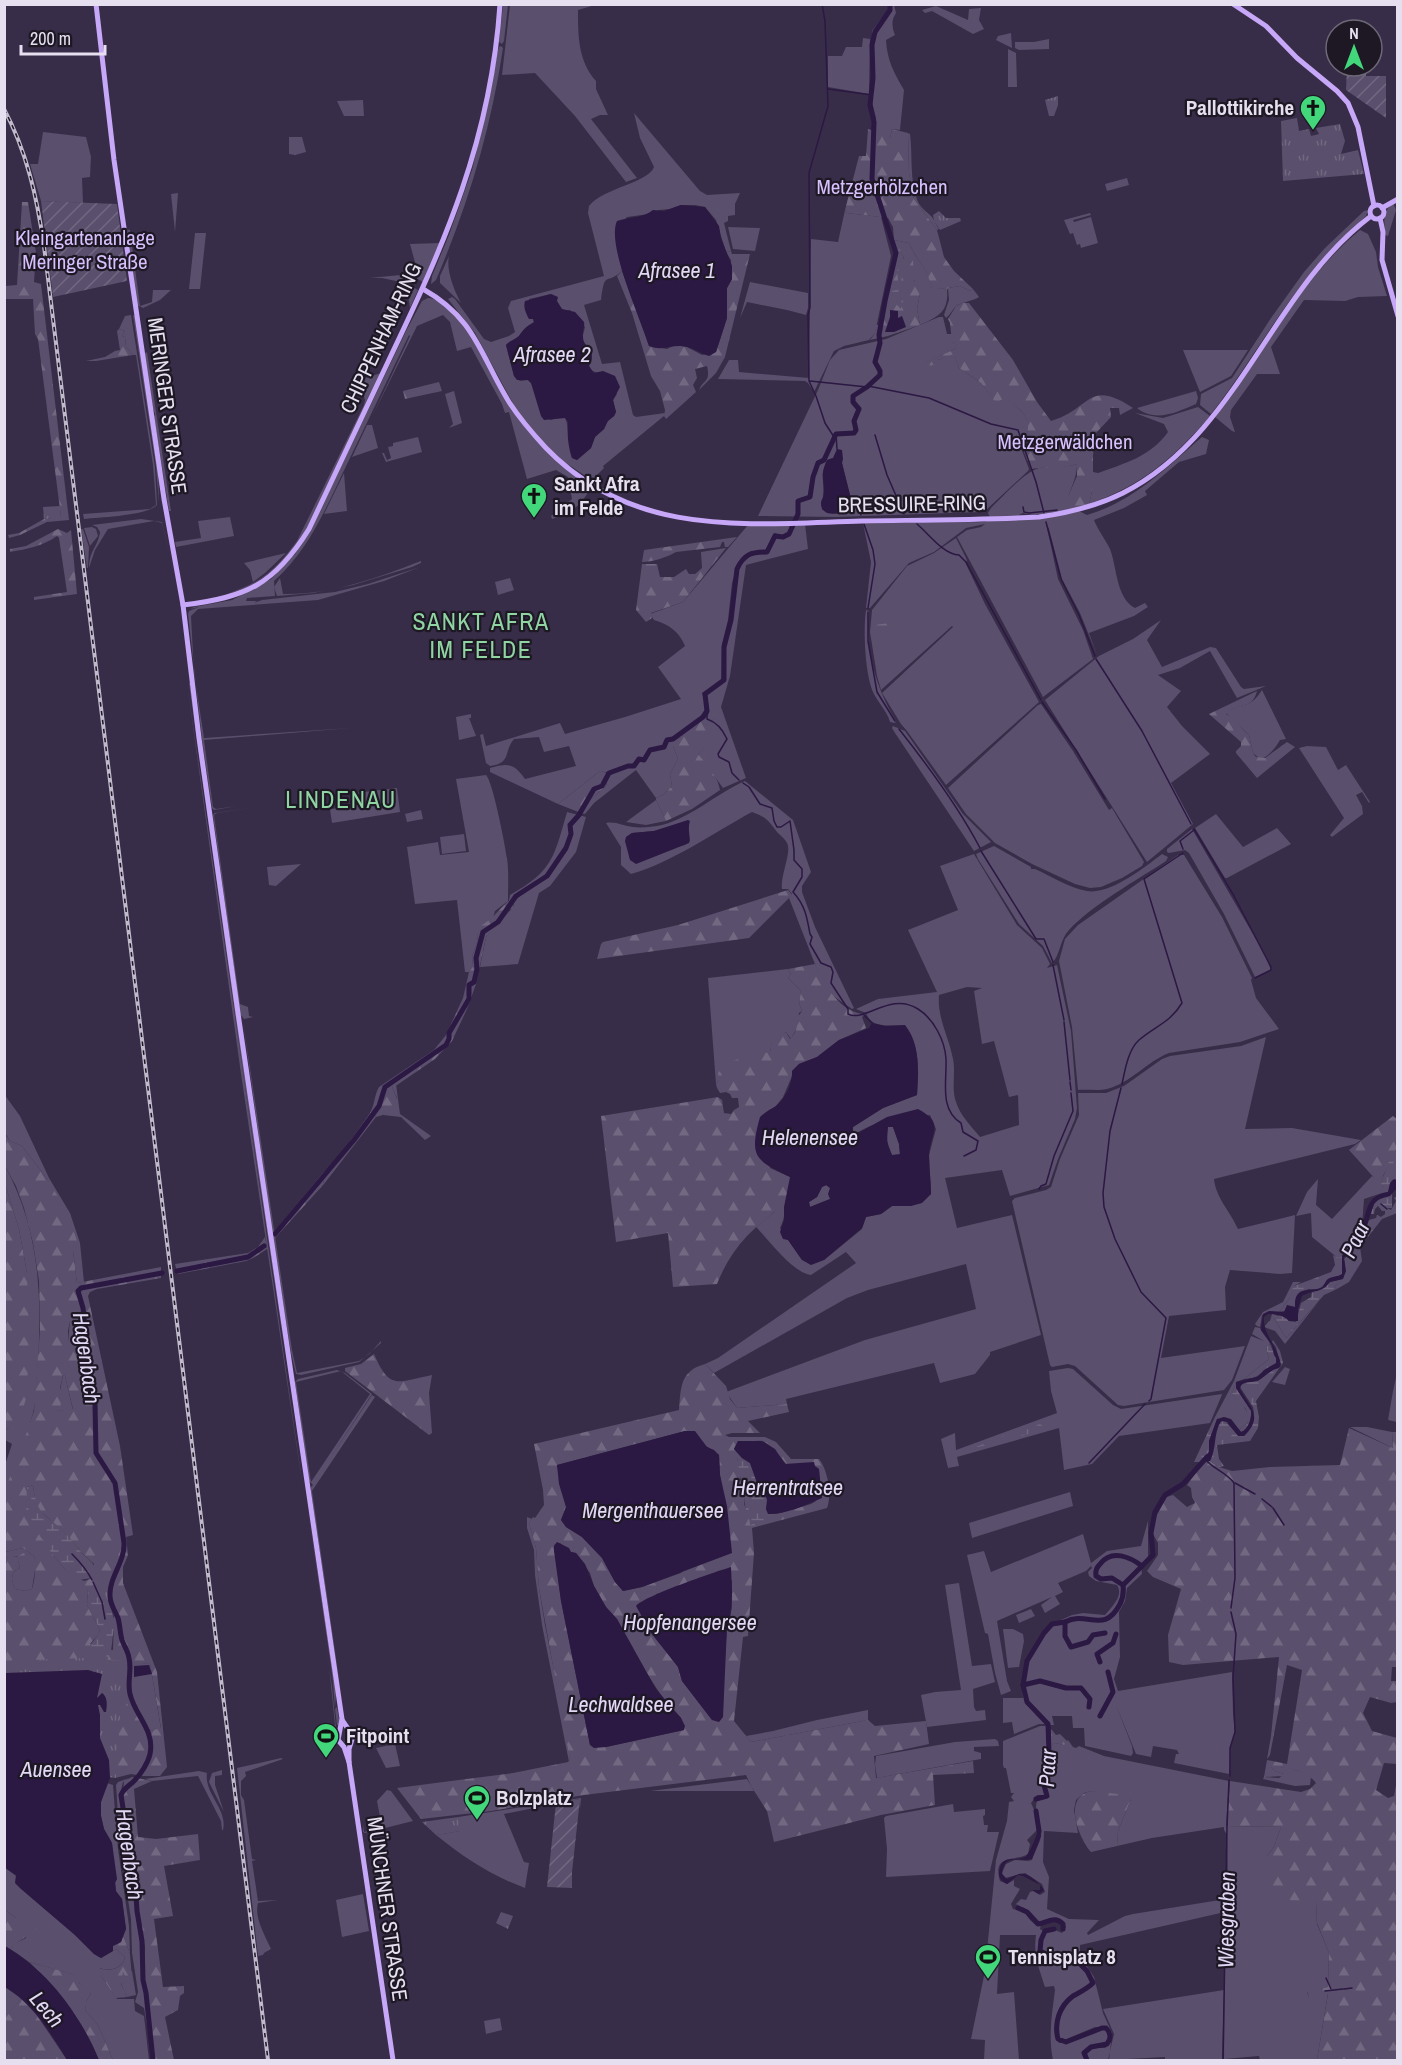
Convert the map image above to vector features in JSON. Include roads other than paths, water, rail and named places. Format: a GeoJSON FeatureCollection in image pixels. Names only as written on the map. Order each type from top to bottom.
{"type":"FeatureCollection","features":[{"type":"Feature","properties":{"kind":"main road","name":"MERINGER STRASSE"},"geometry":{"type":"LineString","coordinates":[[96,4],[111,140],[164,499],[183,605],[210,813],[342,1719]]}},
{"type":"Feature","properties":{"kind":"main road","name":"CHIPPENHAM-RING"},"geometry":{"type":"LineString","coordinates":[[183,605],[226,598],[251,589],[274,574],[292,555],[309,529],[423,289],[462,194],[479,136],[491,78],[500,4]]}},
{"type":"Feature","properties":{"kind":"main road"},"geometry":{"type":"LineString","coordinates":[[1233,4],[1266,26],[1297,58],[1348,103],[1358,127],[1374,206]]}},
{"type":"Feature","properties":{"kind":"main road"},"geometry":{"type":"LineString","coordinates":[[1374,206],[1382,208],[1398,199]]}},
{"type":"Feature","properties":{"kind":"main road"},"geometry":{"type":"LineString","coordinates":[[1374,206],[1370,211],[1371,216],[1380,218]]}},
{"type":"Feature","properties":{"kind":"main road"},"geometry":{"type":"LineString","coordinates":[[1382,208],[1383,213],[1380,218],[1383,232],[1382,260],[1398,316]]}},
{"type":"Feature","properties":{"kind":"main road","name":"BRESSUIRE-RING"},"geometry":{"type":"LineString","coordinates":[[423,289],[436,296],[459,316],[474,334],[510,402],[524,423],[553,454],[590,483],[622,501],[652,512],[678,518],[736,524],[1039,517],[1077,510],[1120,495],[1150,477],[1177,456],[1220,408],[1298,293],[1331,253],[1371,216]]}},
{"type":"Feature","properties":{"kind":"main road"},"geometry":{"type":"LineString","coordinates":[[417,302],[426,297],[436,296],[428,278]]}},
{"type":"Feature","properties":{"kind":"main road"},"geometry":{"type":"LineString","coordinates":[[184,620],[195,603]]}},
{"type":"Feature","properties":{"kind":"main road"},"geometry":{"type":"LineString","coordinates":[[342,1719],[353,1737],[351,1743],[346,1745],[341,1744],[338,1740],[342,1719]]}},
{"type":"Feature","properties":{"kind":"main road"},"geometry":{"type":"LineString","coordinates":[[339,1733],[343,1730],[350,1732]]}},
{"type":"Feature","properties":{"kind":"main road","name":"MÜNCHNER STRASSE"},"geometry":{"type":"LineString","coordinates":[[351,1743],[349,1762],[393,2061]]}},
{"type":"Feature","properties":{"kind":"main road","name":"MÜNCHNER STRASSE"},"geometry":{"type":"LineString","coordinates":[[341,1744],[349,1762]]}},
{"type":"Feature","properties":{"kind":"water","name":"Afrasee 1"},"geometry":{"type":"Polygon","coordinates":[[[681,205],[705,207],[719,226],[721,238],[732,266],[732,279],[727,288],[727,318],[716,352],[709,356],[682,346],[655,348],[649,346],[616,247],[617,221],[641,216],[653,210],[664,211],[681,205]]]}},
{"type":"Feature","properties":{"kind":"water","name":"Afrasee 2"},"geometry":{"type":"Polygon","coordinates":[[[551,294],[558,297],[557,301],[562,309],[575,312],[584,322],[584,341],[592,356],[589,366],[594,373],[603,371],[615,376],[620,387],[613,400],[616,412],[614,416],[595,437],[591,448],[577,460],[572,458],[568,422],[565,418],[544,420],[531,383],[528,380],[517,380],[514,376],[506,345],[534,322],[526,313],[525,301],[551,294]]]}},
{"type":"Feature","properties":{"kind":"water"},"geometry":{"type":"Polygon","coordinates":[[[890,310],[898,311],[898,318],[902,316],[906,327],[894,332],[885,332],[890,310]]]}},
{"type":"Feature","properties":{"kind":"water"},"geometry":{"type":"Polygon","coordinates":[[[837,449],[842,450],[842,463],[852,512],[832,514],[824,511],[822,507],[823,473],[827,460],[833,458],[837,449]]]}},
{"type":"Feature","properties":{"kind":"water"},"geometry":{"type":"Polygon","coordinates":[[[690,821],[689,843],[636,864],[630,860],[626,837],[632,833],[654,831],[690,821]]]}},
{"type":"Feature","properties":{"kind":"water","name":"Helenensee"},"geometry":{"type":"Polygon","coordinates":[[[872,1023],[885,1026],[905,1025],[916,1050],[917,1095],[883,1108],[853,1127],[853,1131],[860,1132],[887,1117],[918,1109],[927,1114],[934,1124],[929,1156],[931,1194],[922,1203],[911,1206],[892,1206],[881,1214],[866,1217],[862,1228],[824,1260],[811,1265],[802,1260],[788,1240],[783,1239],[780,1232],[790,1177],[769,1166],[758,1156],[755,1141],[760,1117],[776,1106],[785,1095],[790,1085],[792,1071],[799,1064],[817,1057],[839,1040],[869,1028],[872,1023]],[[888,1127],[887,1141],[892,1155],[900,1154],[893,1127],[888,1127]],[[826,1185],[822,1187],[817,1197],[809,1202],[810,1207],[830,1199],[828,1194],[830,1188],[826,1185]]]}},
{"type":"Feature","properties":{"kind":"water"},"geometry":{"type":"Polygon","coordinates":[[[1394,1179],[1397,1180],[1397,1188],[1390,1196],[1379,1199],[1374,1204],[1363,1237],[1344,1258],[1346,1271],[1343,1279],[1330,1282],[1320,1290],[1302,1296],[1298,1309],[1298,1321],[1289,1321],[1274,1314],[1264,1317],[1265,1329],[1281,1365],[1259,1380],[1241,1385],[1240,1389],[1253,1412],[1254,1418],[1250,1429],[1244,1436],[1238,1436],[1227,1422],[1221,1421],[1210,1461],[1200,1462],[1209,1452],[1209,1441],[1217,1419],[1224,1417],[1231,1419],[1241,1432],[1249,1423],[1251,1411],[1236,1388],[1236,1382],[1257,1377],[1276,1363],[1272,1345],[1261,1330],[1263,1314],[1269,1311],[1284,1312],[1287,1305],[1295,1307],[1295,1300],[1300,1292],[1318,1289],[1328,1279],[1342,1274],[1342,1256],[1358,1238],[1369,1204],[1379,1194],[1388,1192],[1390,1183],[1394,1179]]]}},
{"type":"Feature","properties":{"kind":"water","name":"Mergenthauersee"},"geometry":{"type":"Polygon","coordinates":[[[685,1431],[695,1431],[707,1447],[719,1455],[732,1553],[642,1587],[623,1591],[615,1582],[602,1558],[582,1537],[566,1527],[561,1520],[566,1507],[559,1484],[557,1465],[685,1431]]]}},
{"type":"Feature","properties":{"kind":"water","name":"Herrentratsee"},"geometry":{"type":"Polygon","coordinates":[[[738,1441],[762,1441],[775,1449],[785,1464],[814,1462],[819,1469],[822,1498],[789,1511],[768,1514],[765,1494],[760,1491],[750,1463],[734,1449],[738,1441]]]}},
{"type":"Feature","properties":{"kind":"water","name":"Lechwaldsee"},"geometry":{"type":"Polygon","coordinates":[[[557,1542],[576,1553],[585,1564],[606,1607],[617,1619],[656,1689],[681,1718],[685,1726],[684,1730],[606,1747],[594,1748],[590,1745],[561,1601],[554,1551],[557,1542]]]}},
{"type":"Feature","properties":{"kind":"water","name":"Hopfenangersee"},"geometry":{"type":"Polygon","coordinates":[[[731,1567],[732,1593],[730,1623],[727,1627],[723,1717],[719,1722],[712,1720],[682,1681],[678,1667],[651,1633],[636,1606],[665,1591],[731,1567]]]}},
{"type":"Feature","properties":{"kind":"water"},"geometry":{"type":"Polygon","coordinates":[[[149,1665],[152,1674],[134,1677],[134,1666],[149,1665]]]}},
{"type":"Feature","properties":{"kind":"water","name":"Auensee"},"geometry":{"type":"Polygon","coordinates":[[[88,1670],[102,1674],[97,1698],[102,1693],[107,1701],[106,1712],[98,1705],[100,1738],[109,1760],[110,1778],[101,1802],[101,1816],[104,1829],[112,1843],[117,1879],[116,1891],[122,1899],[126,1929],[121,1942],[113,1946],[113,1951],[101,1958],[20,1888],[15,1883],[16,1875],[4,1867],[5,1673],[88,1670]]]}},
{"type":"Feature","properties":{"kind":"water"},"geometry":{"type":"Polygon","coordinates":[[[1039,1826],[1041,1836],[1032,1859],[1009,1861],[1003,1867],[1002,1874],[1007,1879],[1019,1874],[1026,1874],[1040,1885],[1018,1875],[1007,1884],[999,1877],[1002,1863],[1005,1860],[1025,1857],[1034,1843],[1039,1826]]]}},
{"type":"Feature","properties":{"kind":"water"},"geometry":{"type":"Polygon","coordinates":[[[1040,1885],[1044,1890],[1039,1894],[1032,1890],[1040,1890],[1040,1885]]]}},
{"type":"Feature","properties":{"kind":"water","name":"Lech"},"geometry":{"type":"Polygon","coordinates":[[[5,1946],[35,1968],[61,1995],[82,2026],[99,2060],[67,2060],[32,2010],[5,1987],[5,1946]]]}},
{"type":"Feature","properties":{"kind":"waterway"},"geometry":{"type":"LineString","coordinates":[[822,4],[825,21],[828,106],[809,173],[809,381],[825,423],[834,437]]}},
{"type":"Feature","properties":{"kind":"waterway"},"geometry":{"type":"LineString","coordinates":[[580,813],[594,789],[602,786],[609,773],[634,766],[639,759],[644,760],[650,750],[664,747],[667,740],[673,739],[703,717],[707,711],[705,694],[724,680],[724,647],[731,620],[737,569],[742,560],[749,555],[767,552],[775,536],[783,537],[789,534],[798,514],[798,501],[810,497],[818,463],[824,460],[836,434],[854,433],[856,430],[854,421],[859,409],[853,402],[853,396],[880,375],[875,362],[896,253],[872,179],[874,122],[870,105],[873,78],[872,45],[875,32],[890,10],[890,4]]}},
{"type":"Feature","properties":{"kind":"waterway"},"geometry":{"type":"LineString","coordinates":[[828,89],[872,95]]}},
{"type":"Feature","properties":{"kind":"waterway"},"geometry":{"type":"LineString","coordinates":[[810,381],[867,387]]}},
{"type":"Feature","properties":{"kind":"waterway"},"geometry":{"type":"LineString","coordinates":[[868,386],[929,398],[991,424],[1018,430],[1044,513]]}},
{"type":"Feature","properties":{"kind":"waterway"},"geometry":{"type":"LineString","coordinates":[[836,434],[837,449]]}},
{"type":"Feature","properties":{"kind":"waterway"},"geometry":{"type":"LineString","coordinates":[[875,435],[887,475],[904,514]]}},
{"type":"Feature","properties":{"kind":"waterway"},"geometry":{"type":"LineString","coordinates":[[852,503],[857,504],[861,515]]}},
{"type":"Feature","properties":{"kind":"waterway"},"geometry":{"type":"LineString","coordinates":[[1023,507],[1024,512],[1029,513],[1057,510]]}},
{"type":"Feature","properties":{"kind":"waterway"},"geometry":{"type":"LineString","coordinates":[[1046,522],[1061,579],[1079,615],[1095,656]]}},
{"type":"Feature","properties":{"kind":"waterway"},"geometry":{"type":"LineString","coordinates":[[864,524],[875,564],[868,608]]}},
{"type":"Feature","properties":{"kind":"waterway"},"geometry":{"type":"LineString","coordinates":[[917,524],[947,551],[959,555],[966,562],[1041,700]]}},
{"type":"Feature","properties":{"kind":"waterway"},"geometry":{"type":"LineString","coordinates":[[868,612],[868,641],[877,692],[895,721]]}},
{"type":"Feature","properties":{"kind":"waterway"},"geometry":{"type":"LineString","coordinates":[[1096,659],[1142,731],[1191,824]]}},
{"type":"Feature","properties":{"kind":"waterway"},"geometry":{"type":"LineString","coordinates":[[1042,702],[1076,750],[1105,799]]}},
{"type":"Feature","properties":{"kind":"waterway"},"geometry":{"type":"LineString","coordinates":[[707,711],[707,719],[719,727],[727,739],[718,754],[719,757],[729,762],[732,773],[739,780]]}},
{"type":"Feature","properties":{"kind":"waterway"},"geometry":{"type":"LineString","coordinates":[[899,729],[942,787],[980,848]]}},
{"type":"Feature","properties":{"kind":"waterway"},"geometry":{"type":"LineString","coordinates":[[743,783],[749,787],[760,804],[772,808],[777,827],[790,821],[794,860],[802,869],[802,877],[793,892],[805,912],[812,937],[810,944],[821,963],[831,967],[833,972],[831,983],[848,1009],[848,1014],[855,1016],[888,1005],[908,1004],[924,1013],[938,1031],[946,1059],[947,1103],[954,1117],[961,1123],[963,1132],[978,1141],[976,1150],[964,1156]]}},
{"type":"Feature","properties":{"kind":"waterway","name":"Hagenbach"},"geometry":{"type":"LineString","coordinates":[[275,1234],[354,1140],[379,1106],[385,1087],[446,1045],[449,1033],[469,998],[469,985],[474,982],[477,969],[476,958],[483,932],[498,922],[516,896],[547,876],[566,848],[571,834],[570,825],[579,815]]}},
{"type":"Feature","properties":{"kind":"waterway"},"geometry":{"type":"LineString","coordinates":[[1194,829],[1234,896],[1271,967],[1271,970],[1255,978]]}},
{"type":"Feature","properties":{"kind":"waterway"},"geometry":{"type":"LineString","coordinates":[[1183,849],[1180,841],[1194,830]]}},
{"type":"Feature","properties":{"kind":"waterway"},"geometry":{"type":"LineString","coordinates":[[981,851],[1036,939],[1044,939],[1053,962]]}},
{"type":"Feature","properties":{"kind":"waterway"},"geometry":{"type":"LineString","coordinates":[[1122,1084],[1135,1044],[1167,1020],[1182,1003],[1144,879],[1183,853]]}},
{"type":"Feature","properties":{"kind":"waterway"},"geometry":{"type":"LineString","coordinates":[[1053,965],[1064,1020]]}},
{"type":"Feature","properties":{"kind":"waterway"},"geometry":{"type":"LineString","coordinates":[[864,1015],[872,1023]]}},
{"type":"Feature","properties":{"kind":"waterway"},"geometry":{"type":"LineString","coordinates":[[1064,1022],[1070,1080]]}},
{"type":"Feature","properties":{"kind":"waterway"},"geometry":{"type":"LineString","coordinates":[[1070,1082],[1071,1090]]}},
{"type":"Feature","properties":{"kind":"waterway"},"geometry":{"type":"LineString","coordinates":[[1121,1088],[1110,1131],[1103,1193],[1104,1207],[1115,1239],[1141,1292],[1166,1318],[1149,1401]]}},
{"type":"Feature","properties":{"kind":"waterway"},"geometry":{"type":"LineString","coordinates":[[1039,1189],[1046,1184],[1054,1156],[1073,1111],[1071,1093]]}},
{"type":"Feature","properties":{"kind":"waterway"},"geometry":{"type":"LineString","coordinates":[[1381,1204],[1387,1209]]}},
{"type":"Feature","properties":{"kind":"waterway","name":"Hagenbach"},"geometry":{"type":"LineString","coordinates":[[177,1271],[248,1257],[264,1246]]}},
{"type":"Feature","properties":{"kind":"waterway","name":"Hagenbach"},"geometry":{"type":"LineString","coordinates":[[153,2060],[143,1980],[142,1941],[134,1866],[121,1795],[144,1768],[151,1745],[147,1730],[132,1702],[128,1655],[122,1640],[118,1618],[110,1599],[110,1589],[122,1557],[124,1543],[115,1483],[96,1453],[95,1404],[90,1382],[83,1308],[78,1291],[81,1288],[162,1273]]}},
{"type":"Feature","properties":{"kind":"waterway"},"geometry":{"type":"LineString","coordinates":[[1089,1463],[1145,1404]]}},
{"type":"Feature","properties":{"kind":"waterway","name":"Paar"},"geometry":{"type":"LineString","coordinates":[[1105,1633],[1093,1635],[1088,1642],[1071,1647],[1065,1636],[1065,1622],[1081,1618],[1101,1620],[1114,1613],[1122,1600],[1123,1585],[1153,1555],[1151,1533],[1155,1512],[1165,1495],[1183,1484],[1207,1457]]}},
{"type":"Feature","properties":{"kind":"waterway"},"geometry":{"type":"LineString","coordinates":[[1205,1459],[1234,1483],[1235,1578],[1231,1608]]}},
{"type":"Feature","properties":{"kind":"waterway"},"geometry":{"type":"LineString","coordinates":[[1235,1483],[1255,1494]]}},
{"type":"Feature","properties":{"kind":"waterway"},"geometry":{"type":"LineString","coordinates":[[1262,1499],[1272,1507]]}},
{"type":"Feature","properties":{"kind":"waterway"},"geometry":{"type":"LineString","coordinates":[[1273,1508],[1284,1525]]}},
{"type":"Feature","properties":{"kind":"waterway"},"geometry":{"type":"LineString","coordinates":[[72,1554],[92,1580]]}},
{"type":"Feature","properties":{"kind":"waterway","name":"Paar"},"geometry":{"type":"LineString","coordinates":[[1123,1585],[1112,1578],[1101,1579],[1096,1576],[1098,1566],[1105,1559],[1116,1555],[1127,1557],[1142,1566]]}},
{"type":"Feature","properties":{"kind":"waterway"},"geometry":{"type":"LineString","coordinates":[[93,1582],[102,1602],[105,1619]]}},
{"type":"Feature","properties":{"kind":"waterway"},"geometry":{"type":"LineString","coordinates":[[1230,1776],[1230,1748],[1235,1732],[1233,1678],[1236,1634],[1231,1612]]}},
{"type":"Feature","properties":{"kind":"waterway","name":"Paar"},"geometry":{"type":"LineString","coordinates":[[1036,1799],[1047,1796],[1042,1778],[1049,1753],[1048,1724],[1027,1702],[1023,1685],[1027,1661],[1044,1633],[1052,1624],[1065,1622]]}},
{"type":"Feature","properties":{"kind":"waterway","name":"Paar"},"geometry":{"type":"LineString","coordinates":[[1100,1662],[1097,1654],[1113,1643],[1116,1634]]}},
{"type":"Feature","properties":{"kind":"waterway","name":"Paar"},"geometry":{"type":"LineString","coordinates":[[1100,1716],[1113,1692],[1108,1672]]}},
{"type":"Feature","properties":{"kind":"waterway","name":"Paar"},"geometry":{"type":"LineString","coordinates":[[1023,1685],[1040,1681],[1066,1688],[1081,1688],[1090,1699],[1089,1707]]}},
{"type":"Feature","properties":{"kind":"waterway","name":"Wiesgraben"},"geometry":{"type":"LineString","coordinates":[[1223,2060],[1229,1780]]}},
{"type":"Feature","properties":{"kind":"waterway","name":"Paar"},"geometry":{"type":"LineString","coordinates":[[1036,1811],[1039,1831]]}},
{"type":"Feature","properties":{"kind":"waterway","name":"Paar"},"geometry":{"type":"LineString","coordinates":[[1018,1908],[1027,1912],[1038,1924],[1057,1920],[1063,1924],[1063,1929]]}},
{"type":"Feature","properties":{"kind":"waterway","name":"Paar"},"geometry":{"type":"LineString","coordinates":[[1054,1929],[1045,1931],[1040,1951],[1062,1962],[1079,1963],[1087,1971],[1093,1983],[1064,2005],[1057,2021],[1058,2039],[1066,2042],[1102,2028],[1106,2028],[1110,2034],[1107,2044],[1091,2047],[1084,2053],[1087,2060]]}},
{"type":"Feature","properties":{"kind":"waterway"},"geometry":{"type":"LineString","coordinates":[[1326,1978],[1331,1989]]}},
{"type":"Feature","properties":{"kind":"waterway"},"geometry":{"type":"LineString","coordinates":[[1344,1989],[1352,1988]]}},
{"type":"Feature","properties":{"kind":"waterway"},"geometry":{"type":"LineString","coordinates":[[1325,1991],[1343,1989]]}},
{"type":"Feature","properties":{"kind":"railway"},"geometry":{"type":"LineString","coordinates":[[4,109],[19,142],[30,176],[44,246],[268,2060]]}},
{"type":"Feature","properties":{"kind":"place","name":"Pallottikirche"},"geometry":{"type":"Point","coordinates":[1313,131]}},
{"type":"Feature","properties":{"kind":"place","name":"Sankt Afra im Felde"},"geometry":{"type":"Point","coordinates":[534,519]}},
{"type":"Feature","properties":{"kind":"place","name":"Fitpoint"},"geometry":{"type":"Point","coordinates":[326,1759]}},
{"type":"Feature","properties":{"kind":"place","name":"Bolzplatz"},"geometry":{"type":"Point","coordinates":[477,1821]}},
{"type":"Feature","properties":{"kind":"place","name":"Tennisplatz 8"},"geometry":{"type":"Point","coordinates":[988,1980]}},
{"type":"Feature","properties":{"kind":"district","name":"SANKT AFRA IM FELDE"},"geometry":{"type":"Point","coordinates":[481,636]}},
{"type":"Feature","properties":{"kind":"district","name":"LINDENAU"},"geometry":{"type":"Point","coordinates":[341,800]}},
{"type":"Feature","properties":{"kind":"park label","name":"Metzgerhölzchen"},"geometry":{"type":"Point","coordinates":[882,187]}},
{"type":"Feature","properties":{"kind":"park label","name":"Kleingartenanlage Meringer Straße"},"geometry":{"type":"Point","coordinates":[85,250]}},
{"type":"Feature","properties":{"kind":"park label","name":"Metzgerwäldchen"},"geometry":{"type":"Point","coordinates":[1065,442]}}]}
